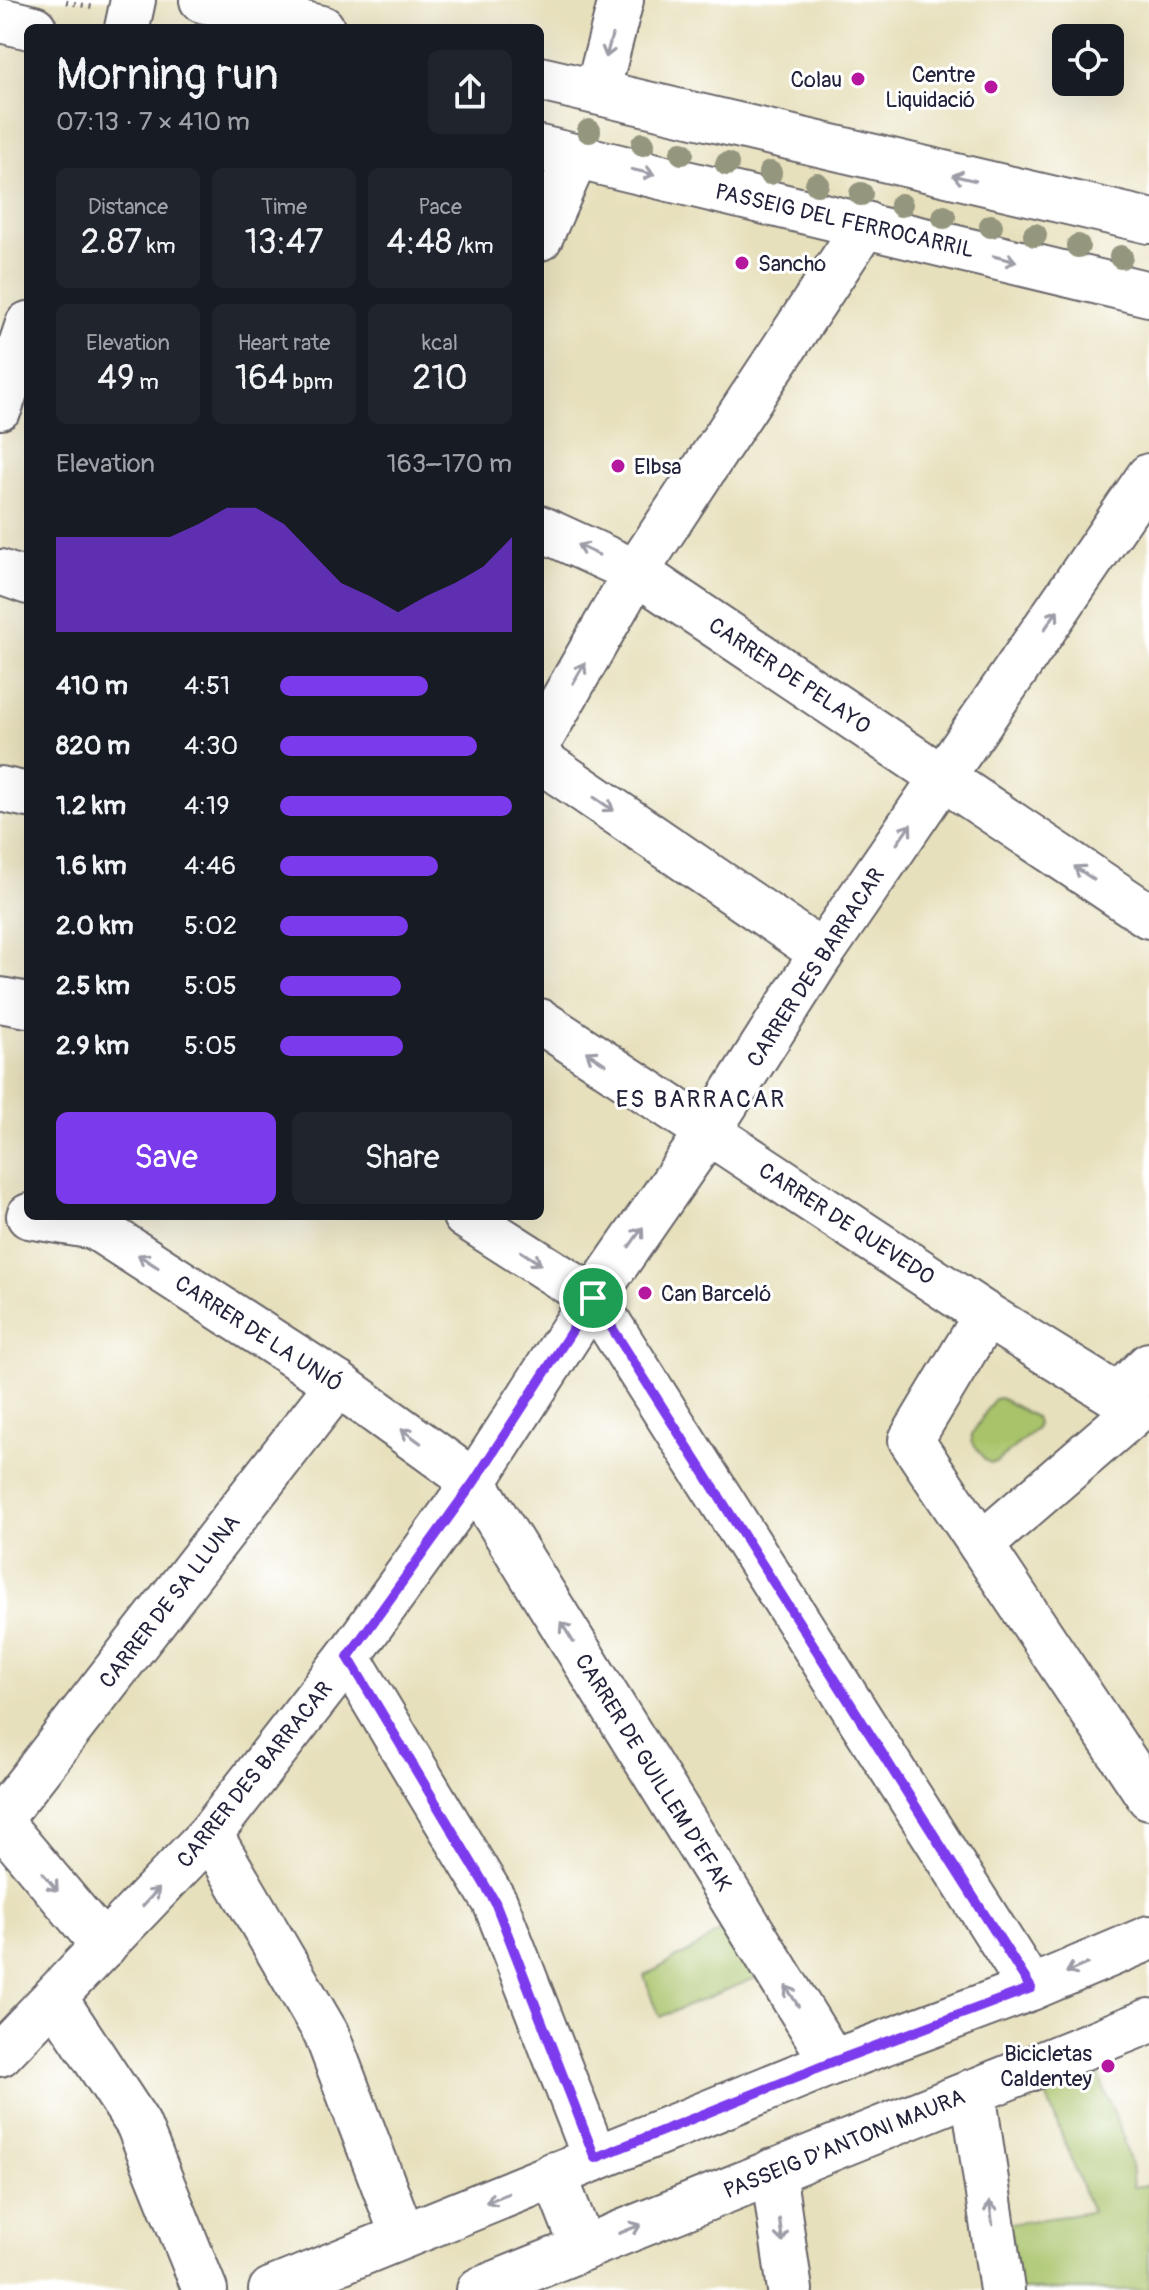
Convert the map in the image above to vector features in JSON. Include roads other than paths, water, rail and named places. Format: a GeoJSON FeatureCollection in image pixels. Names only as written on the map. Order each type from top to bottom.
{"type":"FeatureCollection","features":[{"type":"Feature","properties":{"kind":"street"},"geometry":{"type":"LineString","coordinates":[[128,24],[133,0]]}},
{"type":"Feature","properties":{"kind":"street"},"geometry":{"type":"LineString","coordinates":[[202,0],[305,24]]}},
{"type":"Feature","properties":{"kind":"street"},"geometry":{"type":"LineString","coordinates":[[597,92],[621,0]]}},
{"type":"Feature","properties":{"kind":"street"},"geometry":{"type":"LineString","coordinates":[[0,20],[24,26]]}},
{"type":"Feature","properties":{"kind":"street"},"geometry":{"type":"LineString","coordinates":[[544,80],[1149,221]]}},
{"type":"Feature","properties":{"kind":"street"},"geometry":{"type":"LineString","coordinates":[[544,219],[558,152]]}},
{"type":"Feature","properties":{"kind":"street","name":"PASSEIG DEL FERROCARRIL"},"geometry":{"type":"LineString","coordinates":[[558,152],[1149,294]]}},
{"type":"Feature","properties":{"kind":"street"},"geometry":{"type":"LineString","coordinates":[[544,733],[636,572],[866,224]]}},
{"type":"Feature","properties":{"kind":"street"},"geometry":{"type":"LineString","coordinates":[[0,407],[19,344]]}},
{"type":"Feature","properties":{"kind":"street","name":"CARRER DES BARRACAR"},"geometry":{"type":"LineString","coordinates":[[0,2054],[210,1834],[348,1657],[474,1482],[593,1298],[708,1132],[822,953],[1149,476]]}},
{"type":"Feature","properties":{"kind":"street","name":"CARRER DE PELAYO"},"geometry":{"type":"LineString","coordinates":[[544,530],[636,572],[1149,916]]}},
{"type":"Feature","properties":{"kind":"street"},"geometry":{"type":"LineString","coordinates":[[0,572],[24,581]]}},
{"type":"Feature","properties":{"kind":"street"},"geometry":{"type":"LineString","coordinates":[[544,763],[822,953]]}},
{"type":"Feature","properties":{"kind":"street"},"geometry":{"type":"LineString","coordinates":[[0,789],[24,794]]}},
{"type":"Feature","properties":{"kind":"street"},"geometry":{"type":"LineString","coordinates":[[0,1000],[24,1004]]}},
{"type":"Feature","properties":{"kind":"street","name":"CARRER DE QUEVEDO"},"geometry":{"type":"LineString","coordinates":[[544,1024],[1134,1414]]}},
{"type":"Feature","properties":{"kind":"street","name":"CARRER DE LA UNIÓ"},"geometry":{"type":"LineString","coordinates":[[0,1211],[24,1215]]}},
{"type":"Feature","properties":{"kind":"street","name":"CARRER DE LA UNIÓ"},"geometry":{"type":"LineString","coordinates":[[52,1220],[95,1227],[338,1384],[474,1482]]}},
{"type":"Feature","properties":{"kind":"street"},"geometry":{"type":"LineString","coordinates":[[471,1220],[593,1298],[1031,1988]]}},
{"type":"Feature","properties":{"kind":"street"},"geometry":{"type":"LineString","coordinates":[[986,1315],[911,1440],[1149,1797]]}},
{"type":"Feature","properties":{"kind":"street"},"geometry":{"type":"LineString","coordinates":[[981,1545],[1134,1414],[1149,1365]]}},
{"type":"Feature","properties":{"kind":"street","name":"CARRER DE SA LLUNA"},"geometry":{"type":"LineString","coordinates":[[0,1820],[338,1384]]}},
{"type":"Feature","properties":{"kind":"street","name":"CARRER DE GUILLEM D'EFAK"},"geometry":{"type":"LineString","coordinates":[[474,1482],[833,2062]]}},
{"type":"Feature","properties":{"kind":"street"},"geometry":{"type":"LineString","coordinates":[[348,1657],[495,1902],[595,2158]]}},
{"type":"Feature","properties":{"kind":"street"},"geometry":{"type":"LineString","coordinates":[[0,1820],[104,1946]]}},
{"type":"Feature","properties":{"kind":"street"},"geometry":{"type":"LineString","coordinates":[[210,1834],[326,2033],[403,2236]]}},
{"type":"Feature","properties":{"kind":"street"},"geometry":{"type":"LineString","coordinates":[[271,2290],[833,2062],[1031,1988],[1149,1938]]}},
{"type":"Feature","properties":{"kind":"street"},"geometry":{"type":"LineString","coordinates":[[55,1998],[138,2124],[205,2290]]}},
{"type":"Feature","properties":{"kind":"street","name":"PASSEIG D'ANTONI MAURA"},"geometry":{"type":"LineString","coordinates":[[479,2290],[578,2264],[773,2171],[1149,2021]]}},
{"type":"Feature","properties":{"kind":"street"},"geometry":{"type":"LineString","coordinates":[[973,2091],[1002,2290]]}},
{"type":"Feature","properties":{"kind":"street"},"geometry":{"type":"LineString","coordinates":[[773,2171],[790,2290]]}},
{"type":"Feature","properties":{"kind":"street"},"geometry":{"type":"LineString","coordinates":[[554,2174],[578,2264]]}},
{"type":"Feature","properties":{"kind":"place","name":"Colau"},"geometry":{"type":"Point","coordinates":[858,79]}},
{"type":"Feature","properties":{"kind":"place","name":"Centre Liquidació"},"geometry":{"type":"Point","coordinates":[991,87]}},
{"type":"Feature","properties":{"kind":"place","name":"Sancho"},"geometry":{"type":"Point","coordinates":[742,263]}},
{"type":"Feature","properties":{"kind":"place","name":"Elbsa"},"geometry":{"type":"Point","coordinates":[618,466]}},
{"type":"Feature","properties":{"kind":"place","name":"Can Barceló"},"geometry":{"type":"Point","coordinates":[645,1293]}},
{"type":"Feature","properties":{"kind":"place","name":"Bicicletas Caldentey"},"geometry":{"type":"Point","coordinates":[1108,2066]}},
{"type":"Feature","properties":{"kind":"district","name":"ES BARRACAR"},"geometry":{"type":"Point","coordinates":[701,1099]}}]}
